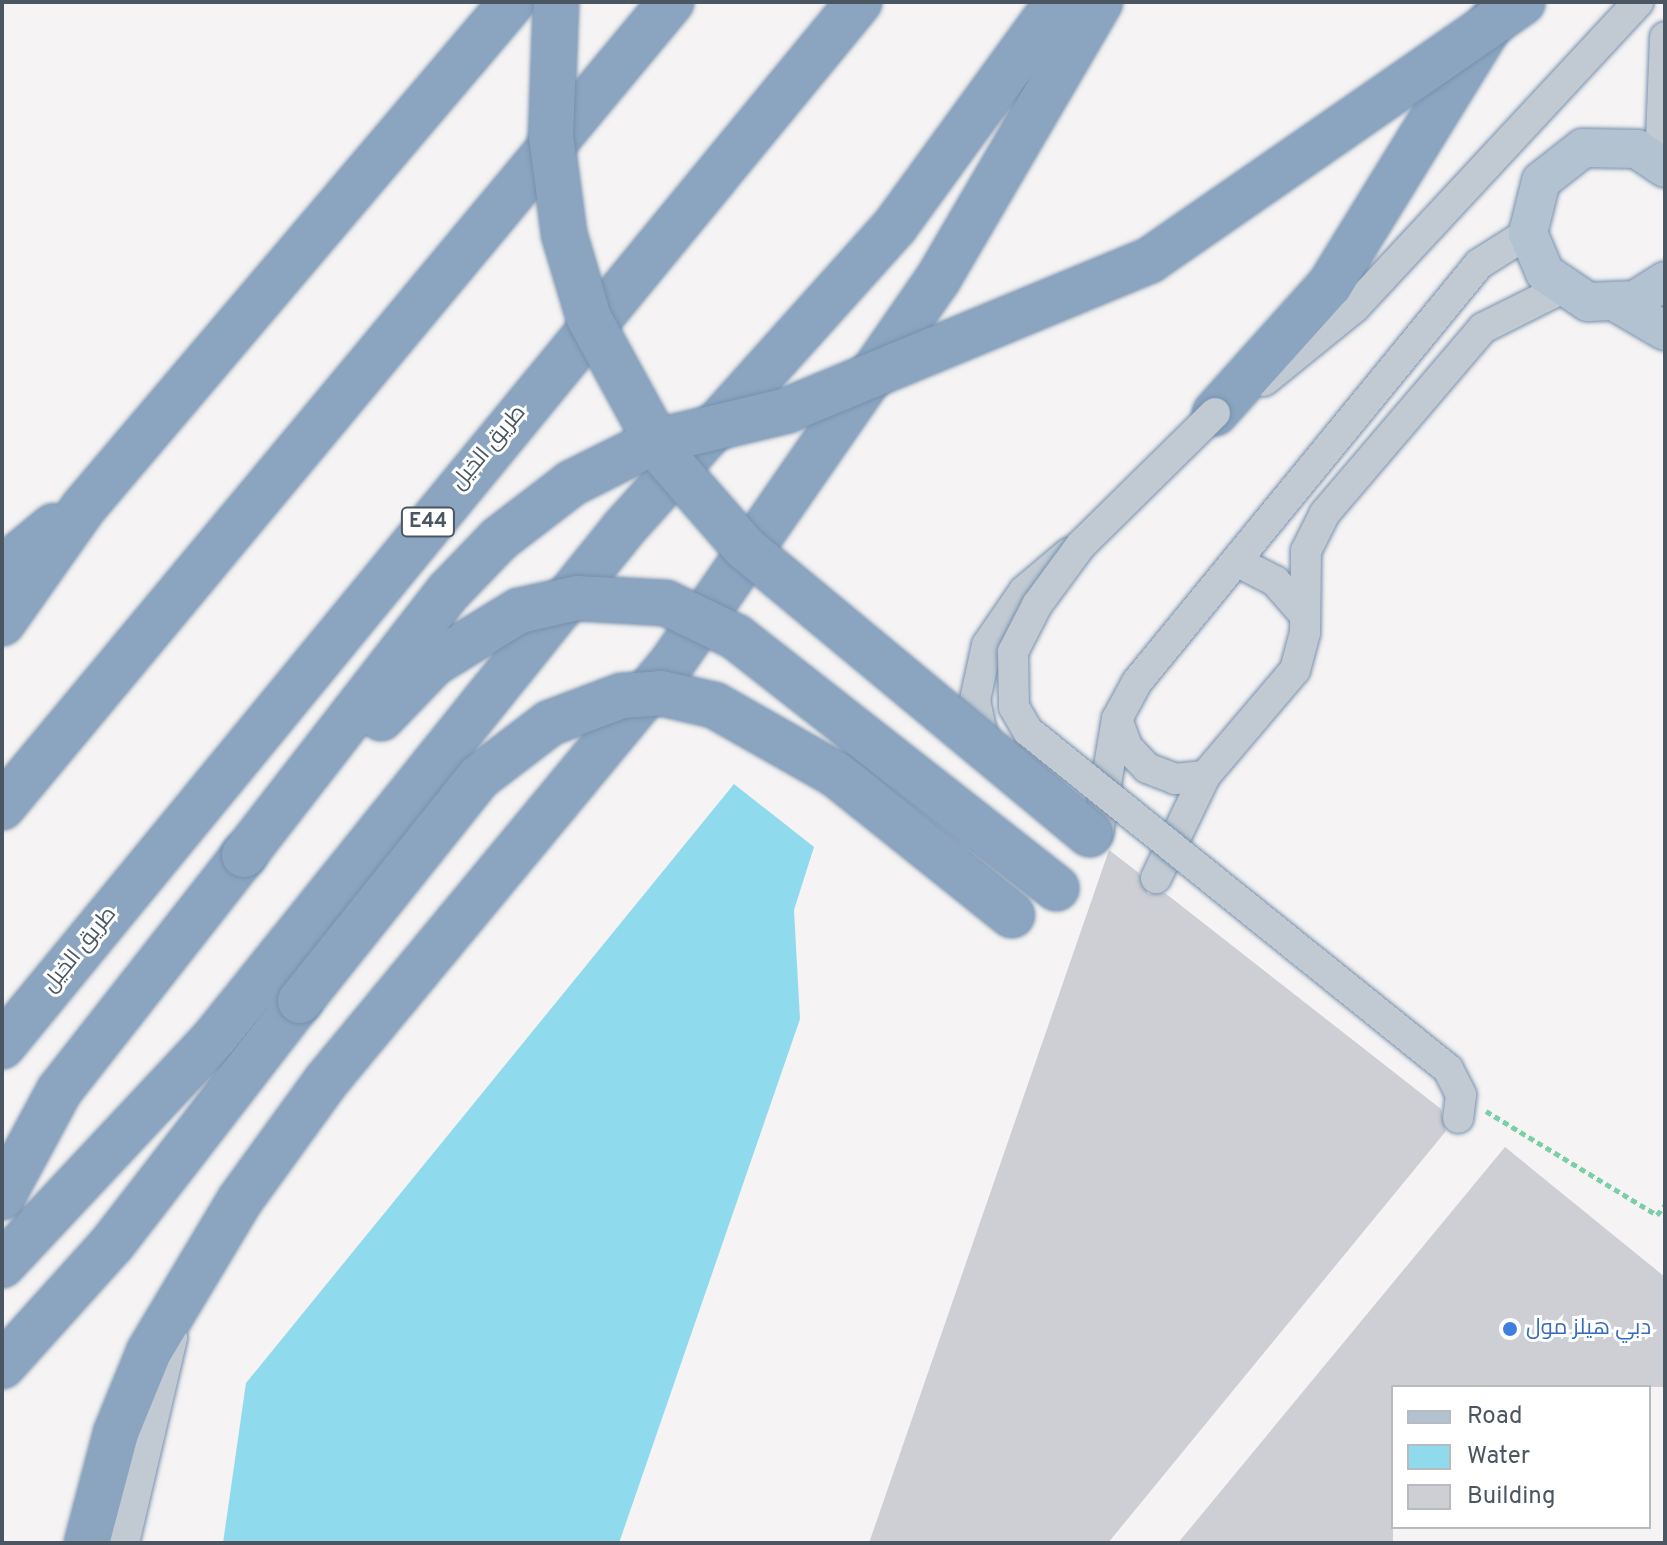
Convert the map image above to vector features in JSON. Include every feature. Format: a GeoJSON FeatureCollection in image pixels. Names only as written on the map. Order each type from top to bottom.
{"type":"FeatureCollection","features":[{"type":"Feature","properties":{"kind":"highway"},"geometry":{"type":"LineString","coordinates":[[2,623],[83,508],[512,2]]}},
{"type":"Feature","properties":{"kind":"highway"},"geometry":{"type":"LineString","coordinates":[[556,2],[551,136],[564,234],[589,318],[663,454],[745,548],[1089,838]]}},
{"type":"Feature","properties":{"kind":"highway"},"geometry":{"type":"LineString","coordinates":[[2,807],[671,2]]}},
{"type":"Feature","properties":{"kind":"highway","name":"طريق الخيل"},"geometry":{"type":"LineString","coordinates":[[2,1046],[859,2]]}},
{"type":"Feature","properties":{"kind":"highway"},"geometry":{"type":"LineString","coordinates":[[2,1265],[216,1036],[624,528],[895,226],[1058,2]]}},
{"type":"Feature","properties":{"kind":"highway"},"geometry":{"type":"LineString","coordinates":[[87,1543],[116,1433],[185,1291],[327,1080],[672,663],[938,279],[1100,2]]}},
{"type":"Feature","properties":{"kind":"highway"},"geometry":{"type":"LineString","coordinates":[[1215,413],[1330,285],[1504,2]]}},
{"type":"Feature","properties":{"kind":"highway"},"geometry":{"type":"LineString","coordinates":[[2,1197],[75,1069],[449,591],[499,539],[572,483],[654,442],[788,410],[1150,260],[1522,2]]}},
{"type":"Feature","properties":{"kind":"highway"},"geometry":{"type":"LineString","coordinates":[[2,569],[83,508]]}},
{"type":"Feature","properties":{"kind":"highway"},"geometry":{"type":"LineString","coordinates":[[244,855],[460,643],[519,611],[607,597],[666,603],[736,637],[1056,888]]}},
{"type":"Feature","properties":{"kind":"highway"},"geometry":{"type":"LineString","coordinates":[[2,1366],[112,1244],[479,777],[550,723],[622,696],[661,693],[714,705],[837,775],[1012,915]]}},
{"type":"Feature","properties":{"kind":"main road"},"geometry":{"type":"LineString","coordinates":[[1663,165],[1610,144],[1559,161],[1530,206],[1528,233],[1545,273],[1561,289],[1588,302],[1619,304],[1665,331]]}},
{"type":"Feature","properties":{"kind":"main road"},"geometry":{"type":"LineString","coordinates":[[1619,304],[1665,281]]}},
{"type":"Feature","properties":{"kind":"street"},"geometry":{"type":"LineString","coordinates":[[1528,233],[1479,264],[1137,682],[1117,719],[1089,838],[1002,780],[983,742],[975,700],[987,645],[1001,620],[1051,566],[1081,545],[1215,413],[1355,307],[1638,2]]}},
{"type":"Feature","properties":{"kind":"street"},"geometry":{"type":"LineString","coordinates":[[1663,165],[1665,37]]}},
{"type":"Feature","properties":{"kind":"street"},"geometry":{"type":"LineString","coordinates":[[1156,878],[1205,776],[1295,670],[1304,614],[1306,551],[1325,513],[1483,328],[1561,289]]}},
{"type":"Feature","properties":{"kind":"street"},"geometry":{"type":"LineString","coordinates":[[1081,545],[1013,652],[1014,707],[1028,731],[1448,1069],[1459,1107]]}},
{"type":"Feature","properties":{"kind":"street"},"geometry":{"type":"LineString","coordinates":[[1236,561],[1275,581],[1304,614]]}},
{"type":"Feature","properties":{"kind":"street"},"geometry":{"type":"LineString","coordinates":[[1117,719],[1127,747],[1147,768],[1175,779],[1205,776]]}},
{"type":"Feature","properties":{"kind":"street"},"geometry":{"type":"LineString","coordinates":[[124,1543],[185,1291]]}},
{"type":"Feature","properties":{"kind":"path"},"geometry":{"type":"LineString","coordinates":[[1459,1107],[1657,1215],[1665,1205]]}},
{"type":"Feature","properties":{"kind":"water"},"geometry":{"type":"Polygon","coordinates":[[[734,784],[814,847],[794,910],[800,1019],[619,1543],[223,1543],[246,1383],[734,784]]]}},
{"type":"Feature","properties":{"kind":"building"},"geometry":{"type":"Polygon","coordinates":[[[1109,850],[1139,873],[1148,894],[1165,893],[1441,1109],[1446,1131],[1108,1543],[869,1543],[1109,850]]]}},
{"type":"Feature","properties":{"kind":"building","name":"دبي هيلز مول"},"geometry":{"type":"Polygon","coordinates":[[[1505,1147],[1665,1277],[1665,1387],[1391,1385],[1393,1543],[1178,1543],[1505,1147]]]}},
{"type":"Feature","properties":{"kind":"place","name":"دبي هيلز مول"},"geometry":{"type":"Point","coordinates":[1510,1329]}}]}
